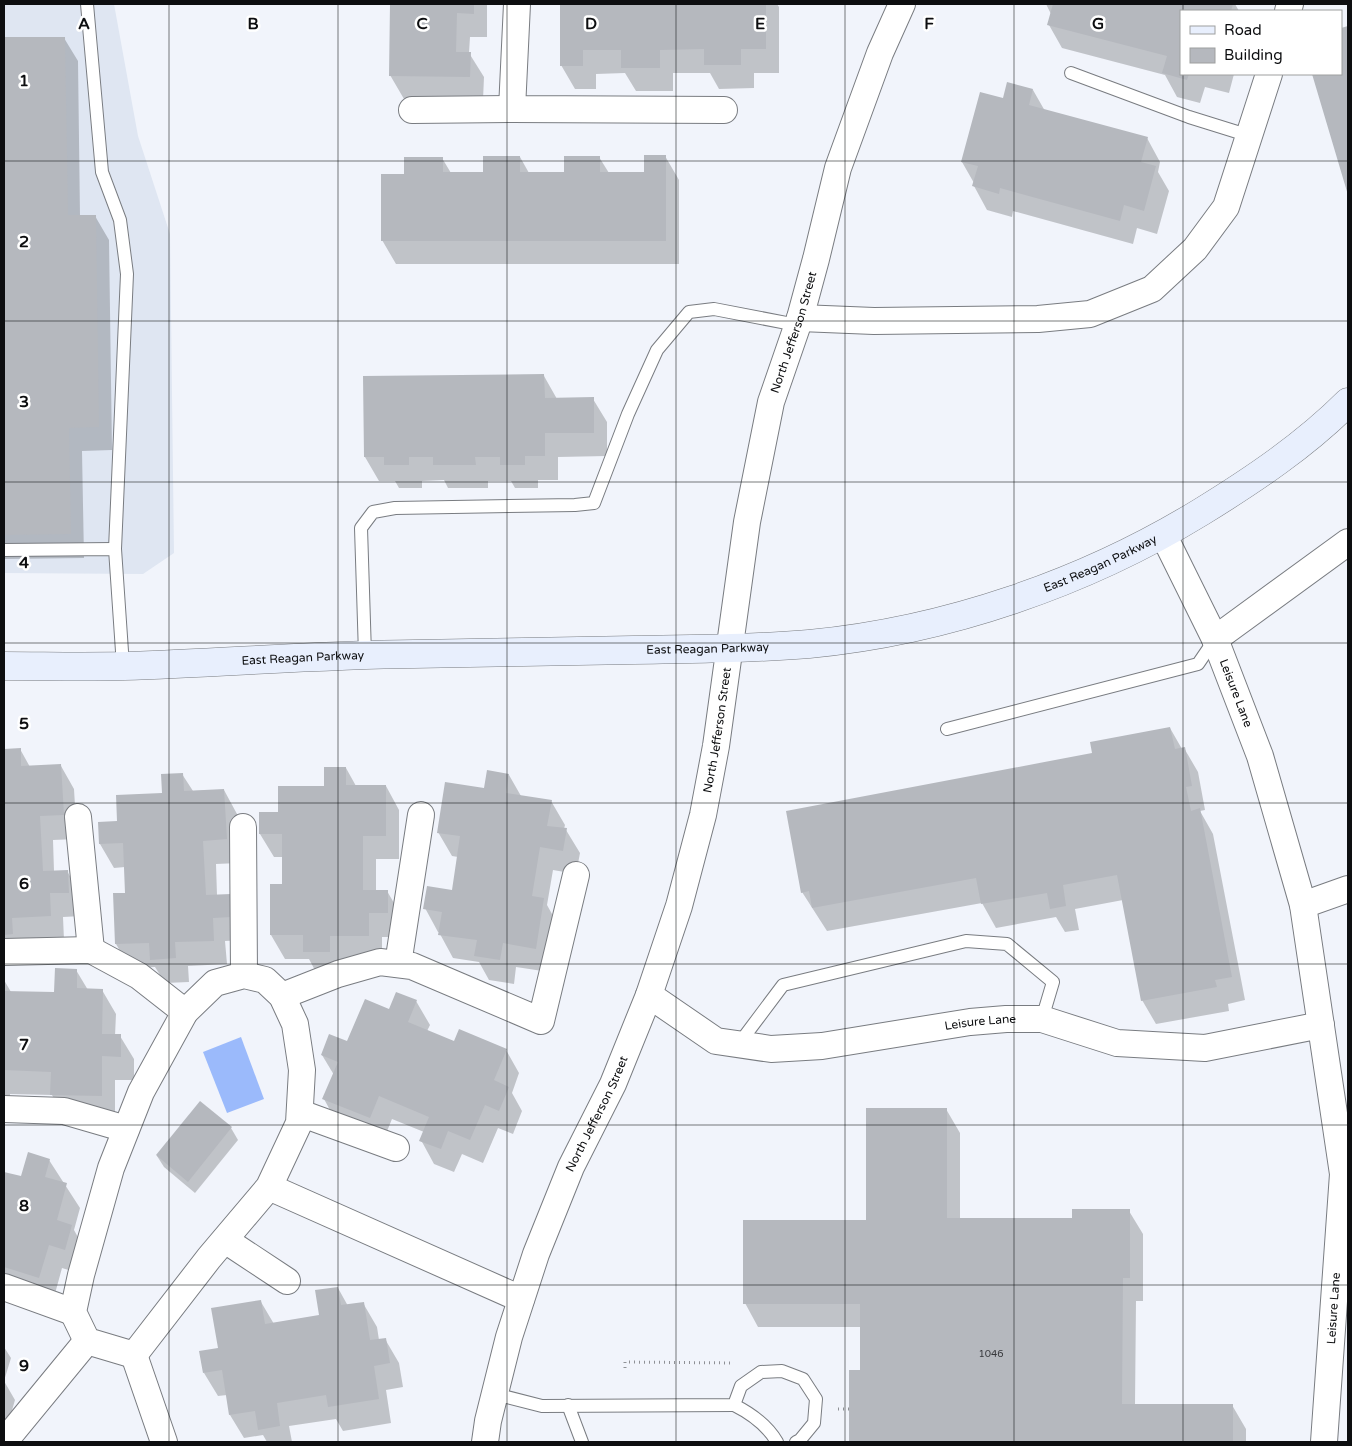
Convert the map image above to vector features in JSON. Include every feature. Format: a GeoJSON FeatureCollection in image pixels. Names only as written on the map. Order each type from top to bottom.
{"type":"FeatureCollection","features":[{"type":"Feature","properties":{"kind":"street"},"geometry":{"type":"LineString","coordinates":[[512,109],[517,4]]}},
{"type":"Feature","properties":{"kind":"street","name":"North Jefferson Street"},"geometry":{"type":"LineString","coordinates":[[485,1442],[509,1337],[536,1254],[571,1167],[612,1084],[649,995],[679,906],[702,815],[716,746],[747,522],[771,402],[798,322],[816,259],[838,168],[880,54],[902,4]]}},
{"type":"Feature","properties":{"kind":"street"},"geometry":{"type":"LineString","coordinates":[[798,322],[1038,319],[1090,314],[1152,289],[1195,249],[1226,207],[1269,75]]}},
{"type":"Feature","properties":{"kind":"street"},"geometry":{"type":"LineString","coordinates":[[412,110],[724,110]]}},
{"type":"Feature","properties":{"kind":"street","name":"East Reagan Parkway"},"geometry":{"type":"LineString","coordinates":[[4,666],[123,666],[366,654],[728,649],[821,642],[894,631],[974,612],[1053,585],[1114,559],[1163,534],[1244,485],[1298,446],[1348,402]]}},
{"type":"Feature","properties":{"kind":"street","name":"Leisure Lane"},"geometry":{"type":"LineString","coordinates":[[1163,534],[1215,639],[1260,756],[1303,905],[1320,1025],[1345,1174],[1324,1442]]}},
{"type":"Feature","properties":{"kind":"street"},"geometry":{"type":"LineString","coordinates":[[1215,639],[1348,542]]}},
{"type":"Feature","properties":{"kind":"street"},"geometry":{"type":"LineString","coordinates":[[398,964],[420,815]]}},
{"type":"Feature","properties":{"kind":"street"},"geometry":{"type":"LineString","coordinates":[[78,817],[91,950]]}},
{"type":"Feature","properties":{"kind":"street"},"geometry":{"type":"LineString","coordinates":[[243,828],[244,975]]}},
{"type":"Feature","properties":{"kind":"street"},"geometry":{"type":"LineString","coordinates":[[282,996],[338,974],[380,962],[412,966],[541,1021],[576,875]]}},
{"type":"Feature","properties":{"kind":"street"},"geometry":{"type":"LineString","coordinates":[[1303,905],[1348,889]]}},
{"type":"Feature","properties":{"kind":"street"},"geometry":{"type":"LineString","coordinates":[[4,952],[91,950],[139,976],[185,1012]]}},
{"type":"Feature","properties":{"kind":"street"},"geometry":{"type":"LineString","coordinates":[[244,975],[265,980],[282,996],[295,1024],[302,1070],[299,1123],[269,1187],[134,1355],[87,1341],[73,1312],[81,1274],[111,1168],[141,1092],[185,1012],[215,983],[244,975]]}},
{"type":"Feature","properties":{"kind":"street","name":"Leisure Lane"},"geometry":{"type":"LineString","coordinates":[[649,995],[716,1042],[771,1049],[822,1046],[970,1022],[1006,1019],[1042,1019],[1117,1043],[1205,1048],[1320,1025]]}},
{"type":"Feature","properties":{"kind":"street"},"geometry":{"type":"LineString","coordinates":[[4,1109],[64,1111],[126,1129]]}},
{"type":"Feature","properties":{"kind":"street"},"geometry":{"type":"LineString","coordinates":[[300,1113],[396,1148]]}},
{"type":"Feature","properties":{"kind":"street"},"geometry":{"type":"LineString","coordinates":[[269,1187],[521,1299]]}},
{"type":"Feature","properties":{"kind":"street"},"geometry":{"type":"LineString","coordinates":[[225,1240],[287,1281]]}},
{"type":"Feature","properties":{"kind":"street"},"geometry":{"type":"LineString","coordinates":[[4,1287],[73,1312]]}},
{"type":"Feature","properties":{"kind":"street"},"geometry":{"type":"LineString","coordinates":[[4,1442],[87,1341]]}},
{"type":"Feature","properties":{"kind":"street"},"geometry":{"type":"LineString","coordinates":[[134,1355],[164,1442]]}},
{"type":"Feature","properties":{"kind":"lane"},"geometry":{"type":"LineString","coordinates":[[87,4],[102,172],[120,220],[127,274],[115,549],[123,666]]}},
{"type":"Feature","properties":{"kind":"lane"},"geometry":{"type":"LineString","coordinates":[[1071,73],[1189,117],[1250,136]]}},
{"type":"Feature","properties":{"kind":"lane"},"geometry":{"type":"LineString","coordinates":[[366,654],[361,528],[373,512],[394,508],[575,505],[594,503],[628,414],[657,350],[689,312],[714,308],[798,322]]}},
{"type":"Feature","properties":{"kind":"lane"},"geometry":{"type":"LineString","coordinates":[[4,550],[115,549]]}},
{"type":"Feature","properties":{"kind":"lane"},"geometry":{"type":"LineString","coordinates":[[946,729],[1198,664],[1215,639]]}},
{"type":"Feature","properties":{"kind":"lane"},"geometry":{"type":"LineString","coordinates":[[738,1045],[783,984],[966,941],[1007,944],[1053,982],[1042,1019]]}},
{"type":"Feature","properties":{"kind":"lane"},"geometry":{"type":"LineString","coordinates":[[734,1405],[741,1386],[761,1372],[782,1371],[803,1379],[816,1399],[814,1423],[800,1440],[796,1442]]}},
{"type":"Feature","properties":{"kind":"lane"},"geometry":{"type":"LineString","coordinates":[[495,1394],[542,1406],[734,1405],[752,1414],[772,1433],[777,1442]]}},
{"type":"Feature","properties":{"kind":"lane"},"geometry":{"type":"LineString","coordinates":[[568,1405],[582,1442]]}},
{"type":"Feature","properties":{"kind":"path"},"geometry":{"type":"LineString","coordinates":[[832,1409],[849,1409]]}},
{"type":"Feature","properties":{"kind":"shaded area"},"geometry":{"type":"Polygon","coordinates":[[[4,4],[114,4],[138,136],[170,234],[174,553],[143,574],[4,573],[4,4]]]}},
{"type":"Feature","properties":{"kind":"water"},"geometry":{"type":"Polygon","coordinates":[[[241,1037],[264,1099],[227,1113],[203,1052],[241,1037]]]}},
{"type":"Feature","properties":{"kind":"building"},"geometry":{"type":"Polygon","coordinates":[[[390,4],[474,4],[474,14],[457,13],[456,52],[471,52],[470,77],[389,76],[390,4]]]}},
{"type":"Feature","properties":{"kind":"building"},"geometry":{"type":"Polygon","coordinates":[[[560,4],[766,4],[766,49],[741,49],[741,65],[704,65],[704,49],[660,50],[660,68],[621,68],[621,50],[583,50],[583,66],[560,66],[560,4]]]}},
{"type":"Feature","properties":{"kind":"building"},"geometry":{"type":"Polygon","coordinates":[[[1053,4],[1233,4],[1231,10],[1180,10],[1180,75],[1189,75],[1187,80],[1162,73],[1167,56],[1047,25],[1053,4]]]}},
{"type":"Feature","properties":{"kind":"building"},"geometry":{"type":"Polygon","coordinates":[[[1348,26],[1348,195],[1312,75],[1342,75],[1342,28],[1348,26]]]}},
{"type":"Feature","properties":{"kind":"building"},"geometry":{"type":"Polygon","coordinates":[[[4,37],[65,37],[68,215],[96,215],[99,427],[69,428],[71,534],[4,535],[4,37]]]}},
{"type":"Feature","properties":{"kind":"building"},"geometry":{"type":"Polygon","coordinates":[[[1007,82],[1033,89],[1029,105],[1148,137],[1141,162],[1156,166],[1144,211],[1124,205],[1120,221],[1000,188],[999,194],[972,186],[978,166],[961,162],[980,92],[1003,98],[1007,82]]]}},
{"type":"Feature","properties":{"kind":"building"},"geometry":{"type":"Polygon","coordinates":[[[644,155],[666,155],[666,241],[381,241],[381,174],[404,174],[404,157],[443,157],[443,172],[483,172],[483,156],[520,156],[520,172],[564,172],[564,156],[600,156],[600,172],[644,172],[644,155]]]}},
{"type":"Feature","properties":{"kind":"building"},"geometry":{"type":"Polygon","coordinates":[[[544,374],[545,398],[594,397],[594,433],[545,433],[545,456],[525,456],[525,465],[500,465],[500,457],[475,457],[476,465],[433,465],[433,457],[409,457],[409,465],[384,465],[384,457],[364,457],[363,376],[544,374]]]}},
{"type":"Feature","properties":{"kind":"building"},"geometry":{"type":"Polygon","coordinates":[[[1170,727],[1175,749],[1185,747],[1192,786],[1186,787],[1191,811],[1200,808],[1232,977],[1215,980],[1217,987],[1141,1001],[1117,875],[1063,885],[1066,906],[1050,909],[1047,893],[981,904],[976,878],[812,908],[809,891],[801,893],[786,811],[1092,753],[1090,742],[1170,727]]]}},
{"type":"Feature","properties":{"kind":"building"},"geometry":{"type":"Polygon","coordinates":[[[21,748],[21,766],[61,764],[64,815],[40,816],[43,871],[68,870],[69,893],[50,893],[51,916],[12,918],[13,934],[4,935],[4,749],[21,748]]]}},
{"type":"Feature","properties":{"kind":"building"},"geometry":{"type":"Polygon","coordinates":[[[324,767],[346,767],[346,785],[386,785],[386,836],[363,836],[363,890],[388,890],[388,913],[369,913],[369,936],[330,936],[330,952],[303,952],[303,935],[270,935],[270,884],[282,884],[282,834],[259,834],[259,812],[278,812],[278,786],[324,786],[324,767]]]}},
{"type":"Feature","properties":{"kind":"building"},"geometry":{"type":"Polygon","coordinates":[[[487,770],[509,774],[506,793],[552,800],[547,826],[567,828],[563,851],[540,847],[532,896],[544,898],[536,949],[503,943],[500,960],[474,956],[477,940],[438,935],[442,912],[423,909],[427,886],[452,890],[460,836],[437,833],[445,782],[484,788],[487,770]]]}},
{"type":"Feature","properties":{"kind":"building"},"geometry":{"type":"Polygon","coordinates":[[[183,773],[184,791],[224,789],[227,839],[203,841],[206,895],[231,894],[232,917],[213,918],[214,941],[175,942],[176,958],[150,960],[149,943],[115,944],[113,893],[125,893],[123,843],[99,844],[98,822],[117,821],[116,795],[162,793],[161,774],[183,773]]]}},
{"type":"Feature","properties":{"kind":"building"},"geometry":{"type":"Polygon","coordinates":[[[55,968],[77,969],[77,988],[103,989],[102,1034],[121,1034],[121,1057],[102,1056],[102,1096],[50,1095],[51,1072],[4,1070],[4,991],[54,992],[55,968]]]}},
{"type":"Feature","properties":{"kind":"building"},"geometry":{"type":"Polygon","coordinates":[[[396,992],[417,1000],[408,1022],[454,1041],[459,1029],[507,1049],[494,1080],[509,1087],[499,1111],[485,1105],[470,1140],[448,1131],[441,1149],[419,1141],[429,1117],[379,1096],[370,1118],[322,1099],[338,1062],[321,1055],[329,1034],[347,1041],[365,999],[389,1009],[396,992]]]}},
{"type":"Feature","properties":{"kind":"building"},"geometry":{"type":"Polygon","coordinates":[[[200,1101],[232,1127],[188,1182],[156,1155],[200,1101]]]}},
{"type":"Feature","properties":{"kind":"building"},"geometry":{"type":"Polygon","coordinates":[[[866,1108],[947,1108],[947,1218],[1072,1218],[1072,1209],[1130,1209],[1130,1278],[1123,1278],[1122,1404],[1233,1404],[1233,1442],[849,1442],[849,1370],[860,1370],[860,1304],[743,1304],[743,1220],[866,1220],[866,1108]]]}},
{"type":"Feature","properties":{"kind":"building"},"geometry":{"type":"Polygon","coordinates":[[[28,1152],[50,1159],[45,1177],[67,1183],[57,1220],[72,1225],[65,1250],[49,1245],[39,1278],[4,1267],[4,1172],[21,1176],[28,1152]]]}},
{"type":"Feature","properties":{"kind":"building"},"geometry":{"type":"Polygon","coordinates":[[[338,1287],[341,1305],[364,1302],[370,1340],[386,1338],[390,1363],[374,1366],[379,1399],[328,1407],[326,1395],[277,1403],[280,1426],[258,1430],[255,1411],[229,1415],[222,1370],[203,1373],[199,1351],[218,1348],[211,1308],[261,1300],[265,1324],[319,1315],[315,1290],[338,1287]]]}}]}
